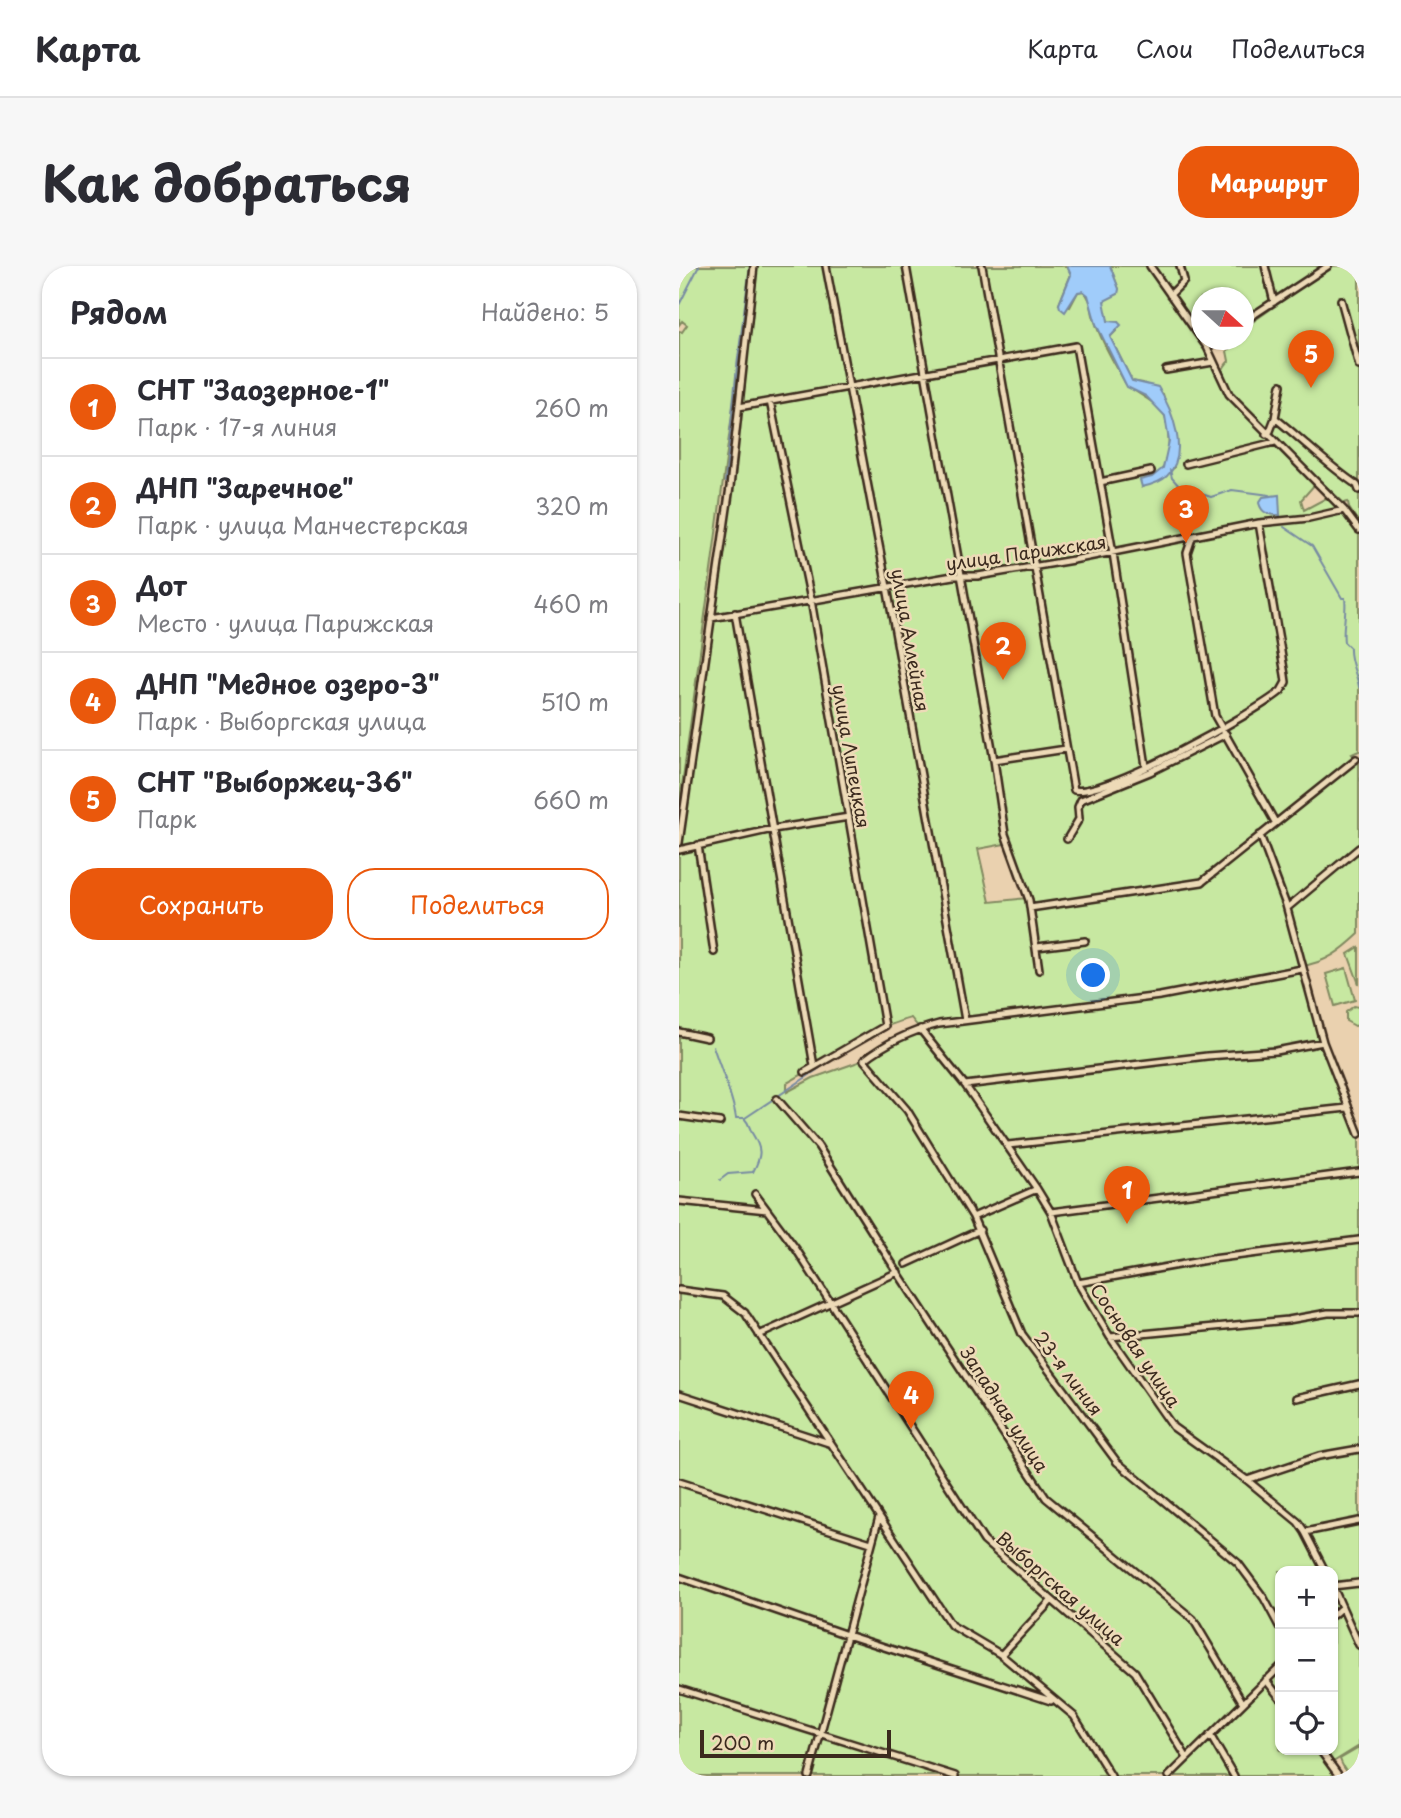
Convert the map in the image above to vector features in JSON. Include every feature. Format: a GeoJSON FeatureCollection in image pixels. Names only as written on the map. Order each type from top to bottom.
{"type":"FeatureCollection","features":[{"type":"Feature","properties":{"kind":"street"},"geometry":{"type":"LineString","coordinates":[[679,843],[730,487],[754,266]]}},
{"type":"Feature","properties":{"kind":"street","name":"улица Аллейная"},"geometry":{"type":"LineString","coordinates":[[826,266],[965,1020]]}},
{"type":"Feature","properties":{"kind":"street"},"geometry":{"type":"LineString","coordinates":[[906,266],[1005,834],[1030,908],[1039,970]]}},
{"type":"Feature","properties":{"kind":"street"},"geometry":{"type":"LineString","coordinates":[[982,266],[1036,566],[1071,784],[1076,792],[1128,776],[1174,755],[1276,696],[1286,682],[1259,523]]}},
{"type":"Feature","properties":{"kind":"street"},"geometry":{"type":"LineString","coordinates":[[1150,266],[1191,325]]}},
{"type":"Feature","properties":{"kind":"street"},"geometry":{"type":"LineString","coordinates":[[1170,295],[1184,281],[1180,266]]}},
{"type":"Feature","properties":{"kind":"street"},"geometry":{"type":"LineString","coordinates":[[1265,266],[1273,302]]}},
{"type":"Feature","properties":{"kind":"street"},"geometry":{"type":"LineString","coordinates":[[1254,315],[1328,266]]}},
{"type":"Feature","properties":{"kind":"street"},"geometry":{"type":"LineString","coordinates":[[1341,300],[1359,366]]}},
{"type":"Feature","properties":{"kind":"street"},"geometry":{"type":"LineString","coordinates":[[739,407],[1076,346],[1113,553],[1146,766]]}},
{"type":"Feature","properties":{"kind":"street"},"geometry":{"type":"LineString","coordinates":[[1208,350],[1229,394],[1344,510],[1359,530]]}},
{"type":"Feature","properties":{"kind":"street"},"geometry":{"type":"LineString","coordinates":[[1166,370],[1212,360]]}},
{"type":"Feature","properties":{"kind":"street"},"geometry":{"type":"LineString","coordinates":[[1266,434],[1275,418],[1281,385]]}},
{"type":"Feature","properties":{"kind":"street","name":"улица Липецкая"},"geometry":{"type":"LineString","coordinates":[[769,401],[811,600],[885,1026],[805,1072]]}},
{"type":"Feature","properties":{"kind":"street"},"geometry":{"type":"LineString","coordinates":[[1275,418],[1325,464],[1358,486]]}},
{"type":"Feature","properties":{"kind":"street"},"geometry":{"type":"LineString","coordinates":[[1186,464],[1275,442]]}},
{"type":"Feature","properties":{"kind":"street"},"geometry":{"type":"LineString","coordinates":[[1100,482],[1151,471]]}},
{"type":"Feature","properties":{"kind":"street","name":"улица Парижская"},"geometry":{"type":"LineString","coordinates":[[711,618],[887,587],[960,576],[978,576],[1113,553],[1259,523],[1309,518],[1344,510]]}},
{"type":"Feature","properties":{"kind":"street"},"geometry":{"type":"LineString","coordinates":[[1192,538],[1187,553],[1215,716],[1275,822]]}},
{"type":"Feature","properties":{"kind":"street"},"geometry":{"type":"LineString","coordinates":[[735,613],[814,1066]]}},
{"type":"Feature","properties":{"kind":"street"},"geometry":{"type":"LineString","coordinates":[[1067,839],[1079,819],[1078,807],[1081,800],[1150,772],[1226,734]]}},
{"type":"Feature","properties":{"kind":"street"},"geometry":{"type":"LineString","coordinates":[[994,760],[1066,749]]}},
{"type":"Feature","properties":{"kind":"street"},"geometry":{"type":"LineString","coordinates":[[1030,908],[1202,882],[1356,759]]}},
{"type":"Feature","properties":{"kind":"street"},"geometry":{"type":"LineString","coordinates":[[679,850],[773,829],[849,817]]}},
{"type":"Feature","properties":{"kind":"street"},"geometry":{"type":"LineString","coordinates":[[1260,835],[1287,908],[1322,1042],[1359,1134]]}},
{"type":"Feature","properties":{"kind":"street"},"geometry":{"type":"LineString","coordinates":[[698,845],[714,952]]}},
{"type":"Feature","properties":{"kind":"street"},"geometry":{"type":"LineString","coordinates":[[1287,908],[1359,848]]}},
{"type":"Feature","properties":{"kind":"street"},"geometry":{"type":"LineString","coordinates":[[1037,947],[1085,941]]}},
{"type":"Feature","properties":{"kind":"street"},"geometry":{"type":"LineString","coordinates":[[919,1029],[965,1020],[1160,996],[1302,969]]}},
{"type":"Feature","properties":{"kind":"street","name":"23-я линия"},"geometry":{"type":"LineString","coordinates":[[919,1029],[883,1045],[864,1060],[907,1110],[973,1217],[1022,1334],[1117,1462],[1238,1563],[1264,1598],[1275,1619]]}},
{"type":"Feature","properties":{"kind":"street","name":"Сосновая улица"},"geometry":{"type":"LineString","coordinates":[[919,1029],[965,1085],[1037,1189],[1051,1212],[1078,1283],[1110,1337],[1173,1427],[1247,1480],[1298,1522],[1322,1566]]}},
{"type":"Feature","properties":{"kind":"street"},"geometry":{"type":"LineString","coordinates":[[679,1032],[707,1038]]}},
{"type":"Feature","properties":{"kind":"street"},"geometry":{"type":"LineString","coordinates":[[965,1085],[1207,1056],[1276,1051],[1322,1042]]}},
{"type":"Feature","properties":{"kind":"street","name":"Западная улица"},"geometry":{"type":"LineString","coordinates":[[778,1099],[818,1146],[1046,1498],[1193,1619],[1243,1703]]}},
{"type":"Feature","properties":{"kind":"street"},"geometry":{"type":"LineString","coordinates":[[1008,1145],[1347,1108]]}},
{"type":"Feature","properties":{"kind":"street"},"geometry":{"type":"LineString","coordinates":[[679,1116],[720,1122]]}},
{"type":"Feature","properties":{"kind":"street"},"geometry":{"type":"LineString","coordinates":[[1051,1212],[1359,1172]]}},
{"type":"Feature","properties":{"kind":"street"},"geometry":{"type":"LineString","coordinates":[[973,1217],[1037,1189]]}},
{"type":"Feature","properties":{"kind":"street","name":"Выборгская улица"},"geometry":{"type":"LineString","coordinates":[[755,1194],[796,1249],[984,1541],[1135,1672],[1187,1758]]}},
{"type":"Feature","properties":{"kind":"street"},"geometry":{"type":"LineString","coordinates":[[679,1201],[767,1210]]}},
{"type":"Feature","properties":{"kind":"street"},"geometry":{"type":"LineString","coordinates":[[906,1264],[980,1230]]}},
{"type":"Feature","properties":{"kind":"street"},"geometry":{"type":"LineString","coordinates":[[1078,1283],[1212,1259],[1359,1240]]}},
{"type":"Feature","properties":{"kind":"street"},"geometry":{"type":"LineString","coordinates":[[759,1335],[898,1272]]}},
{"type":"Feature","properties":{"kind":"street"},"geometry":{"type":"LineString","coordinates":[[679,1290],[723,1297],[746,1315],[951,1625],[1001,1655],[1074,1717],[1111,1776]]}},
{"type":"Feature","properties":{"kind":"street"},"geometry":{"type":"LineString","coordinates":[[1110,1337],[1288,1320],[1328,1313],[1359,1313]]}},
{"type":"Feature","properties":{"kind":"street"},"geometry":{"type":"LineString","coordinates":[[1297,1398],[1359,1384]]}},
{"type":"Feature","properties":{"kind":"street"},"geometry":{"type":"LineString","coordinates":[[679,1394],[830,1444]]}},
{"type":"Feature","properties":{"kind":"street"},"geometry":{"type":"LineString","coordinates":[[1247,1480],[1319,1456],[1359,1450]]}},
{"type":"Feature","properties":{"kind":"street"},"geometry":{"type":"LineString","coordinates":[[679,1482],[871,1542]]}},
{"type":"Feature","properties":{"kind":"street"},"geometry":{"type":"LineString","coordinates":[[809,1776],[880,1517]]}},
{"type":"Feature","properties":{"kind":"street"},"geometry":{"type":"LineString","coordinates":[[1305,1532],[1359,1521]]}},
{"type":"Feature","properties":{"kind":"street"},"geometry":{"type":"LineString","coordinates":[[679,1577],[847,1635],[1056,1702]]}},
{"type":"Feature","properties":{"kind":"street"},"geometry":{"type":"LineString","coordinates":[[1338,1585],[1359,1583]]}},
{"type":"Feature","properties":{"kind":"street"},"geometry":{"type":"LineString","coordinates":[[1338,1598],[1359,1645]]}},
{"type":"Feature","properties":{"kind":"street"},"geometry":{"type":"LineString","coordinates":[[1001,1655],[1052,1600]]}},
{"type":"Feature","properties":{"kind":"street"},"geometry":{"type":"LineString","coordinates":[[1338,1611],[1342,1607]]}},
{"type":"Feature","properties":{"kind":"street"},"geometry":{"type":"LineString","coordinates":[[1169,1776],[1275,1672]]}},
{"type":"Feature","properties":{"kind":"street"},"geometry":{"type":"LineString","coordinates":[[1266,1680],[1275,1692]]}},
{"type":"Feature","properties":{"kind":"street"},"geometry":{"type":"LineString","coordinates":[[679,1689],[955,1776]]}},
{"type":"Feature","properties":{"kind":"street"},"geometry":{"type":"LineString","coordinates":[[1210,1735],[1234,1776]]}},
{"type":"Feature","properties":{"kind":"street"},"geometry":{"type":"LineString","coordinates":[[1324,1755],[1339,1776]]}},
{"type":"Feature","properties":{"kind":"green space"},"geometry":{"type":"Polygon","coordinates":[[[679,266],[752,266],[679,808],[679,331],[682,332],[687,325],[682,321],[679,325],[679,266]]]}},
{"type":"Feature","properties":{"kind":"green space"},"geometry":{"type":"Polygon","coordinates":[[[755,266],[1067,266],[1071,274],[1059,304],[1070,307],[1078,292],[1085,293],[1107,350],[1125,383],[1159,407],[1165,417],[1169,441],[1165,464],[1158,473],[1144,478],[1142,487],[1174,468],[1165,401],[1163,394],[1143,383],[1132,381],[1110,337],[1117,330],[1118,322],[1108,322],[1103,301],[1119,289],[1110,266],[1327,266],[1254,316],[1254,287],[1191,287],[1191,350],[1210,350],[1229,394],[1255,419],[1235,396],[1223,376],[1229,361],[1227,351],[1254,350],[1254,321],[1332,266],[1359,266],[1359,523],[1348,502],[1344,503],[1304,466],[1301,468],[1316,483],[1301,500],[1304,510],[1330,496],[1359,530],[1359,751],[1352,754],[1359,760],[1359,934],[1333,955],[1301,966],[1323,1042],[1359,1134],[1359,1746],[1330,1764],[1339,1776],[679,1776],[679,843],[730,487],[755,266]],[[1010,843],[978,849],[990,902],[1028,898],[1010,843]],[[911,1018],[862,1038],[787,1083],[787,1092],[813,1078],[864,1060],[919,1028],[911,1018]]]}},
{"type":"Feature","properties":{"kind":"green space"},"geometry":{"type":"Polygon","coordinates":[[[1359,947],[1359,984],[1348,954],[1359,947]]]}},
{"type":"Feature","properties":{"kind":"green space"},"geometry":{"type":"Polygon","coordinates":[[[1346,968],[1355,1000],[1335,1006],[1326,974],[1346,968]]]}},
{"type":"Feature","properties":{"kind":"green space"},"geometry":{"type":"Polygon","coordinates":[[[1354,1006],[1359,1007],[1359,1025],[1355,1026],[1346,1021],[1346,1012],[1354,1006]]]}},
{"type":"Feature","properties":{"kind":"green space"},"geometry":{"type":"Polygon","coordinates":[[[1359,1748],[1359,1776],[1347,1771],[1340,1759],[1359,1748]]]}},
{"type":"Feature","properties":{"kind":"water"},"geometry":{"type":"Polygon","coordinates":[[[1067,266],[1110,266],[1119,289],[1118,294],[1104,301],[1108,321],[1121,325],[1110,337],[1132,381],[1158,387],[1169,407],[1176,431],[1177,456],[1174,467],[1167,476],[1156,483],[1142,487],[1140,480],[1152,477],[1163,468],[1169,441],[1165,416],[1146,396],[1127,387],[1096,324],[1088,295],[1083,291],[1078,292],[1065,312],[1060,308],[1059,304],[1071,275],[1067,266]]]}},
{"type":"Feature","properties":{"kind":"water"},"geometry":{"type":"Polygon","coordinates":[[[1279,495],[1280,515],[1264,512],[1259,503],[1263,497],[1279,495]]]}},
{"type":"Feature","properties":{"kind":"waterway"},"geometry":{"type":"LineString","coordinates":[[679,305],[699,266]]}},
{"type":"Feature","properties":{"kind":"waterway"},"geometry":{"type":"LineString","coordinates":[[725,482],[750,266]]}},
{"type":"Feature","properties":{"kind":"waterway"},"geometry":{"type":"LineString","coordinates":[[1170,470],[1172,478],[1180,487],[1211,497],[1232,490],[1270,495]]}},
{"type":"Feature","properties":{"kind":"waterway"},"geometry":{"type":"LineString","coordinates":[[1284,527],[1312,546],[1342,598],[1345,598],[1344,642],[1350,648],[1359,687]]}},
{"type":"Feature","properties":{"kind":"waterway"},"geometry":{"type":"LineString","coordinates":[[713,1046],[736,1118],[744,1118],[747,1122],[760,1152],[753,1172],[728,1174],[720,1180]]}},
{"type":"Feature","properties":{"kind":"waterway"},"geometry":{"type":"LineString","coordinates":[[745,1118],[820,1068]]}},
{"type":"Feature","properties":{"kind":"place","name":"СНТ \"Выборжец-36\""},"geometry":{"type":"Point","coordinates":[1311,388]}},
{"type":"Feature","properties":{"kind":"place","name":"Дот"},"geometry":{"type":"Point","coordinates":[1186,543]}},
{"type":"Feature","properties":{"kind":"place","name":"ДНП \"Заречное\""},"geometry":{"type":"Point","coordinates":[1003,680]}},
{"type":"Feature","properties":{"kind":"place","name":"СНТ \"Заозерное-1\""},"geometry":{"type":"Point","coordinates":[1127,1224]}},
{"type":"Feature","properties":{"kind":"place","name":"ДНП \"Медное озеро-3\""},"geometry":{"type":"Point","coordinates":[911,1429]}}]}
